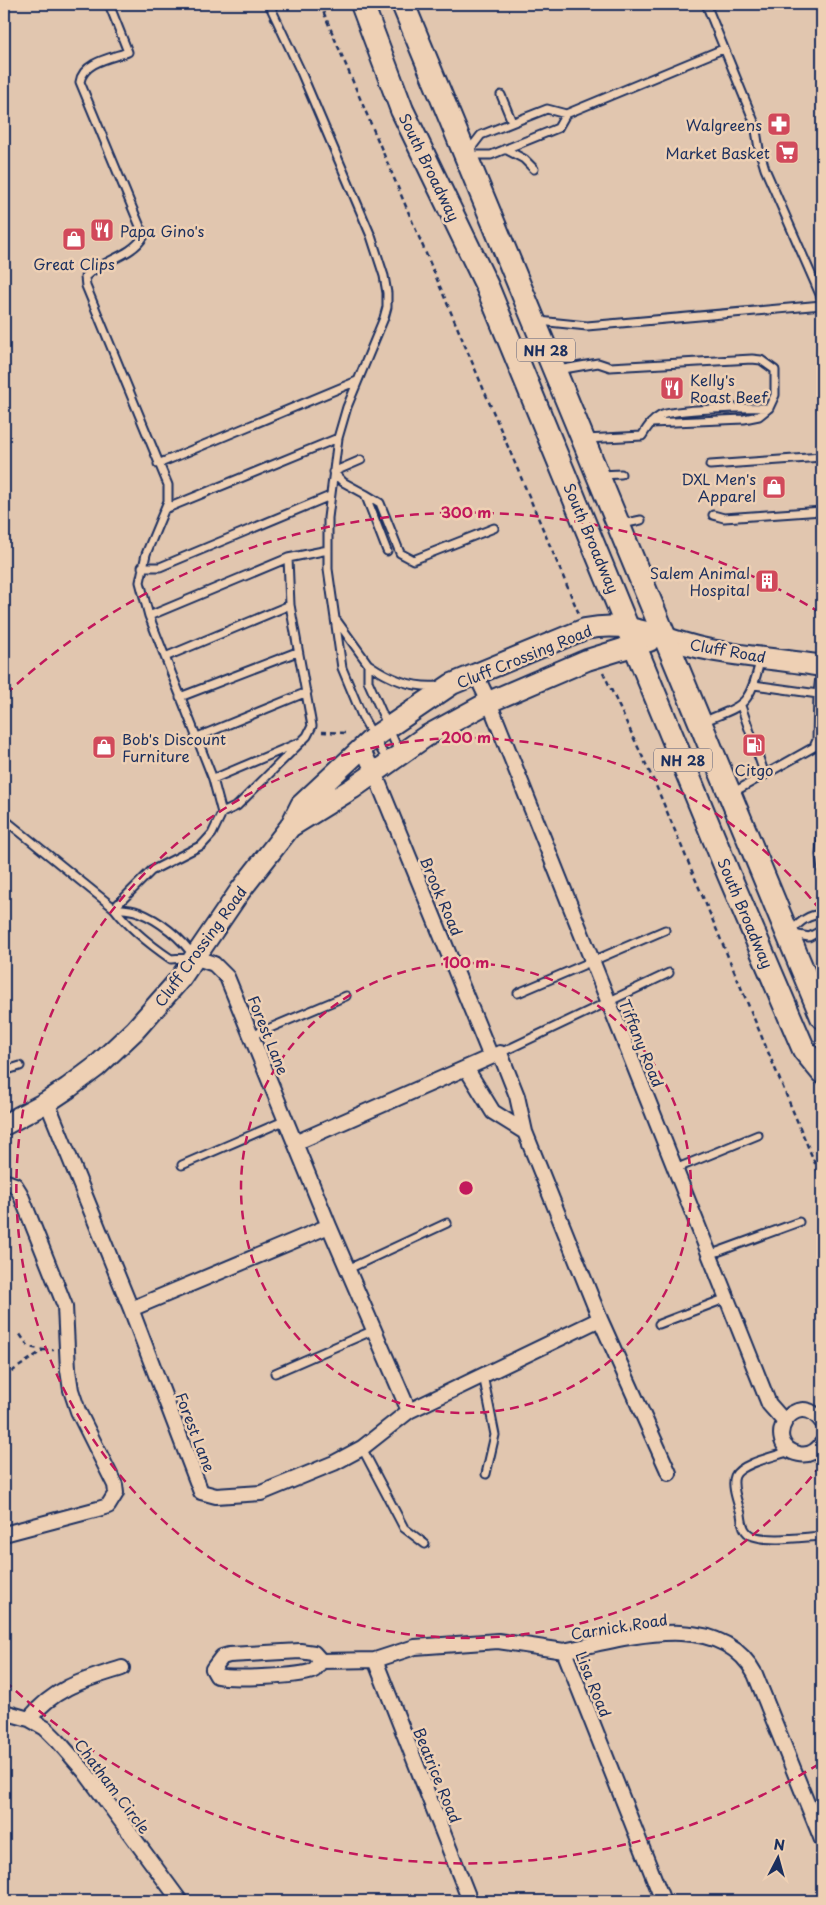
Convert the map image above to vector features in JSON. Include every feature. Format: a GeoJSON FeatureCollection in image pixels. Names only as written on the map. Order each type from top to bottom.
{"type":"FeatureCollection","features":[{"type":"Feature","properties":{"kind":"main road","name":"South Broadway"},"geometry":{"type":"LineString","coordinates":[[362,4],[402,110],[487,286],[729,875],[804,1050],[822,1072]]}},
{"type":"Feature","properties":{"kind":"main road","name":"South Broadway"},"geometry":{"type":"LineString","coordinates":[[403,4],[822,1017]]}},
{"type":"Feature","properties":{"kind":"street","name":"Cluff Crossing Road"},"geometry":{"type":"LineString","coordinates":[[4,1125],[46,1102],[96,1067],[135,1030],[164,999],[240,891],[290,827],[301,805],[375,737],[450,685],[475,673],[585,629],[602,626],[632,636],[663,636]]}},
{"type":"Feature","properties":{"kind":"street","name":"Cluff Crossing Road"},"geometry":{"type":"LineString","coordinates":[[290,827],[309,817],[425,737],[489,702],[546,676],[596,657],[632,636]]}},
{"type":"Feature","properties":{"kind":"street","name":"Cluff Road"},"geometry":{"type":"LineString","coordinates":[[663,636],[701,648],[821,666]]}},
{"type":"Feature","properties":{"kind":"street","name":"Tiffany Road"},"geometry":{"type":"LineString","coordinates":[[475,673],[489,702],[769,1404],[784,1421]]}},
{"type":"Feature","properties":{"kind":"street","name":"Brook Road"},"geometry":{"type":"LineString","coordinates":[[375,737],[387,763],[496,1055],[518,1096],[525,1132],[600,1319],[670,1473]]}},
{"type":"Feature","properties":{"kind":"street","name":"Forest Lane"},"geometry":{"type":"LineString","coordinates":[[194,957],[214,964],[228,976],[329,1226],[409,1411]]}},
{"type":"Feature","properties":{"kind":"street"},"geometry":{"type":"LineString","coordinates":[[295,1143],[496,1055]]}},
{"type":"Feature","properties":{"kind":"street"},"geometry":{"type":"LineString","coordinates":[[466,1068],[493,1112],[525,1132]]}},
{"type":"Feature","properties":{"kind":"street","name":"Forest Lane"},"geometry":{"type":"LineString","coordinates":[[46,1102],[131,1309],[201,1492],[216,1496],[260,1492],[334,1463],[362,1448],[409,1411],[600,1319]]}},
{"type":"Feature","properties":{"kind":"street"},"geometry":{"type":"LineString","coordinates":[[4,1181],[15,1185],[20,1193],[60,1290],[67,1323],[68,1370],[71,1390],[78,1411],[115,1484],[116,1493],[108,1506],[98,1510],[4,1534]]}},
{"type":"Feature","properties":{"kind":"street"},"geometry":{"type":"LineString","coordinates":[[131,1309],[329,1226]]}},
{"type":"Feature","properties":{"kind":"street"},"geometry":{"type":"LineString","coordinates":[[822,1422],[819,1417],[806,1410],[793,1413],[784,1421],[782,1427],[782,1440],[791,1451],[798,1454],[812,1453],[822,1443]]}},
{"type":"Feature","properties":{"kind":"street","name":"Carnick Road"},"geometry":{"type":"LineString","coordinates":[[564,1651],[632,1637],[673,1633],[705,1635],[730,1645],[749,1663],[755,1674],[822,1840]]}},
{"type":"Feature","properties":{"kind":"street","name":"Lisa Road"},"geometry":{"type":"LineString","coordinates":[[321,1661],[314,1670],[292,1674],[224,1678],[217,1676],[213,1669],[222,1657],[229,1655],[307,1651],[314,1653],[321,1661],[375,1660],[414,1647],[498,1640],[564,1651],[663,1901]]}},
{"type":"Feature","properties":{"kind":"street","name":"Beatrice Road"},"geometry":{"type":"LineString","coordinates":[[375,1660],[470,1901]]}},
{"type":"Feature","properties":{"kind":"street"},"geometry":{"type":"LineString","coordinates":[[29,1719],[48,1698],[62,1689],[122,1668]]}},
{"type":"Feature","properties":{"kind":"street","name":"Chatham Circle"},"geometry":{"type":"LineString","coordinates":[[4,1712],[29,1719],[45,1728],[58,1741],[85,1772],[180,1901]]}},
{"type":"Feature","properties":{"kind":"lane"},"geometry":{"type":"LineString","coordinates":[[109,4],[128,52],[86,68],[80,82],[144,236],[130,252],[92,270],[85,277],[86,286],[169,492],[165,509],[142,567],[140,582],[149,616],[213,779],[222,813]]}},
{"type":"Feature","properties":{"kind":"lane"},"geometry":{"type":"LineString","coordinates":[[268,4],[318,111],[371,236],[384,276],[387,293],[384,318],[357,380],[338,438],[330,496],[328,550],[329,583],[342,668],[362,716],[375,737],[387,763]]}},
{"type":"Feature","properties":{"kind":"lane"},"geometry":{"type":"LineString","coordinates":[[706,4],[754,124],[758,149],[765,169],[822,298]]}},
{"type":"Feature","properties":{"kind":"lane"},"geometry":{"type":"LineString","coordinates":[[466,155],[481,134],[547,109],[566,114],[723,49]]}},
{"type":"Feature","properties":{"kind":"lane"},"geometry":{"type":"LineString","coordinates":[[501,95],[512,122]]}},
{"type":"Feature","properties":{"kind":"lane"},"geometry":{"type":"LineString","coordinates":[[466,155],[491,155],[505,150],[558,128],[566,114]]}},
{"type":"Feature","properties":{"kind":"lane"},"geometry":{"type":"LineString","coordinates":[[505,150],[524,159],[534,168]]}},
{"type":"Feature","properties":{"kind":"lane"},"geometry":{"type":"LineString","coordinates":[[534,320],[587,326],[822,305]]}},
{"type":"Feature","properties":{"kind":"lane"},"geometry":{"type":"LineString","coordinates":[[555,371],[598,363],[610,367],[760,360],[775,370],[775,395],[769,408],[759,416],[744,419],[650,423]]}},
{"type":"Feature","properties":{"kind":"lane"},"geometry":{"type":"LineString","coordinates":[[158,464],[357,380]]}},
{"type":"Feature","properties":{"kind":"lane"},"geometry":{"type":"LineString","coordinates":[[583,439],[642,436],[650,423],[662,414],[744,407],[769,408]]}},
{"type":"Feature","properties":{"kind":"lane"},"geometry":{"type":"LineString","coordinates":[[165,509],[338,438]]}},
{"type":"Feature","properties":{"kind":"lane"},"geometry":{"type":"LineString","coordinates":[[710,466],[822,457]]}},
{"type":"Feature","properties":{"kind":"lane"},"geometry":{"type":"LineString","coordinates":[[333,472],[361,460]]}},
{"type":"Feature","properties":{"kind":"lane"},"geometry":{"type":"LineString","coordinates":[[333,472],[343,482],[376,499],[380,503],[400,553],[413,560],[494,528]]}},
{"type":"Feature","properties":{"kind":"lane"},"geometry":{"type":"LineString","coordinates":[[598,476],[622,474]]}},
{"type":"Feature","properties":{"kind":"lane"},"geometry":{"type":"LineString","coordinates":[[365,494],[387,551]]}},
{"type":"Feature","properties":{"kind":"lane"},"geometry":{"type":"LineString","coordinates":[[142,567],[160,567],[330,496]]}},
{"type":"Feature","properties":{"kind":"lane"},"geometry":{"type":"LineString","coordinates":[[713,515],[724,518],[822,511]]}},
{"type":"Feature","properties":{"kind":"lane"},"geometry":{"type":"LineString","coordinates":[[618,525],[641,520]]}},
{"type":"Feature","properties":{"kind":"lane"},"geometry":{"type":"LineString","coordinates":[[149,616],[288,558],[328,550]]}},
{"type":"Feature","properties":{"kind":"lane"},"geometry":{"type":"LineString","coordinates":[[114,908],[151,872],[202,845],[212,834],[222,813],[237,806],[310,731],[313,719],[297,652],[290,605],[288,558]]}},
{"type":"Feature","properties":{"kind":"lane"},"geometry":{"type":"LineString","coordinates":[[165,657],[290,605]]}},
{"type":"Feature","properties":{"kind":"lane"},"geometry":{"type":"LineString","coordinates":[[336,619],[368,664],[399,682],[429,687],[450,685]]}},
{"type":"Feature","properties":{"kind":"lane"},"geometry":{"type":"LineString","coordinates":[[180,697],[297,652]]}},
{"type":"Feature","properties":{"kind":"lane"},"geometry":{"type":"LineString","coordinates":[[700,723],[741,706],[754,685],[761,656]]}},
{"type":"Feature","properties":{"kind":"lane"},"geometry":{"type":"LineString","coordinates":[[368,664],[368,680],[375,737]]}},
{"type":"Feature","properties":{"kind":"lane"},"geometry":{"type":"LineString","coordinates":[[730,794],[814,747],[817,740],[821,666]]}},
{"type":"Feature","properties":{"kind":"lane"},"geometry":{"type":"LineString","coordinates":[[754,685],[818,694]]}},
{"type":"Feature","properties":{"kind":"lane"},"geometry":{"type":"LineString","coordinates":[[196,738],[307,692]]}},
{"type":"Feature","properties":{"kind":"lane"},"geometry":{"type":"LineString","coordinates":[[741,706],[766,775]]}},
{"type":"Feature","properties":{"kind":"lane"},"geometry":{"type":"LineString","coordinates":[[213,779],[302,741]]}},
{"type":"Feature","properties":{"kind":"lane"},"geometry":{"type":"LineString","coordinates":[[4,819],[114,908],[128,926],[171,959],[194,957],[186,945],[155,921],[137,911],[114,908]]}},
{"type":"Feature","properties":{"kind":"lane"},"geometry":{"type":"LineString","coordinates":[[822,824],[820,855],[822,871]]}},
{"type":"Feature","properties":{"kind":"lane"},"geometry":{"type":"LineString","coordinates":[[788,933],[802,920],[813,915],[822,914]]}},
{"type":"Feature","properties":{"kind":"lane"},"geometry":{"type":"LineString","coordinates":[[518,993],[665,930]]}},
{"type":"Feature","properties":{"kind":"lane"},"geometry":{"type":"LineString","coordinates":[[788,933],[809,937],[822,930]]}},
{"type":"Feature","properties":{"kind":"lane"},"geometry":{"type":"LineString","coordinates":[[496,1055],[669,973]]}},
{"type":"Feature","properties":{"kind":"lane"},"geometry":{"type":"LineString","coordinates":[[251,1036],[346,996]]}},
{"type":"Feature","properties":{"kind":"lane"},"geometry":{"type":"LineString","coordinates":[[4,1071],[20,1066]]}},
{"type":"Feature","properties":{"kind":"lane"},"geometry":{"type":"LineString","coordinates":[[182,1165],[286,1120]]}},
{"type":"Feature","properties":{"kind":"lane"},"geometry":{"type":"LineString","coordinates":[[675,1170],[758,1135]]}},
{"type":"Feature","properties":{"kind":"lane"},"geometry":{"type":"LineString","coordinates":[[709,1255],[799,1222]]}},
{"type":"Feature","properties":{"kind":"lane"},"geometry":{"type":"LineString","coordinates":[[348,1269],[447,1223]]}},
{"type":"Feature","properties":{"kind":"lane"},"geometry":{"type":"LineString","coordinates":[[659,1324],[727,1298]]}},
{"type":"Feature","properties":{"kind":"lane"},"geometry":{"type":"LineString","coordinates":[[275,1373],[374,1330]]}},
{"type":"Feature","properties":{"kind":"lane"},"geometry":{"type":"LineString","coordinates":[[483,1375],[495,1435],[495,1443],[486,1474]]}},
{"type":"Feature","properties":{"kind":"lane"},"geometry":{"type":"LineString","coordinates":[[362,1448],[404,1528],[425,1544]]}},
{"type":"Feature","properties":{"kind":"lane"},"geometry":{"type":"LineString","coordinates":[[791,1451],[749,1464],[740,1469],[735,1477],[735,1488],[744,1528],[751,1536],[764,1538],[822,1536]]}},
{"type":"Feature","properties":{"kind":"path"},"geometry":{"type":"LineString","coordinates":[[320,4],[585,629]]}},
{"type":"Feature","properties":{"kind":"path"},"geometry":{"type":"LineString","coordinates":[[596,657],[657,788],[822,1180]]}},
{"type":"Feature","properties":{"kind":"path"},"geometry":{"type":"LineString","coordinates":[[310,731],[348,733]]}},
{"type":"Feature","properties":{"kind":"path"},"geometry":{"type":"LineString","coordinates":[[4,1377],[43,1350],[29,1347],[19,1333]]}},
{"type":"Feature","properties":{"kind":"place","name":"Walgreens"},"geometry":{"type":"Point","coordinates":[779,124]}},
{"type":"Feature","properties":{"kind":"place","name":"Market Basket"},"geometry":{"type":"Point","coordinates":[787,152]}},
{"type":"Feature","properties":{"kind":"place","name":"Papa Gino's"},"geometry":{"type":"Point","coordinates":[102,230]}},
{"type":"Feature","properties":{"kind":"place","name":"Great Clips"},"geometry":{"type":"Point","coordinates":[74,239]}},
{"type":"Feature","properties":{"kind":"place","name":"Kelly's Roast Beef"},"geometry":{"type":"Point","coordinates":[672,388]}},
{"type":"Feature","properties":{"kind":"place","name":"DXL Men's Apparel"},"geometry":{"type":"Point","coordinates":[774,487]}},
{"type":"Feature","properties":{"kind":"place","name":"Salem Animal Hospital"},"geometry":{"type":"Point","coordinates":[767,581]}},
{"type":"Feature","properties":{"kind":"place","name":"Citgo"},"geometry":{"type":"Point","coordinates":[754,745]}},
{"type":"Feature","properties":{"kind":"place","name":"Bob's Discount Furniture"},"geometry":{"type":"Point","coordinates":[104,747]}}]}
